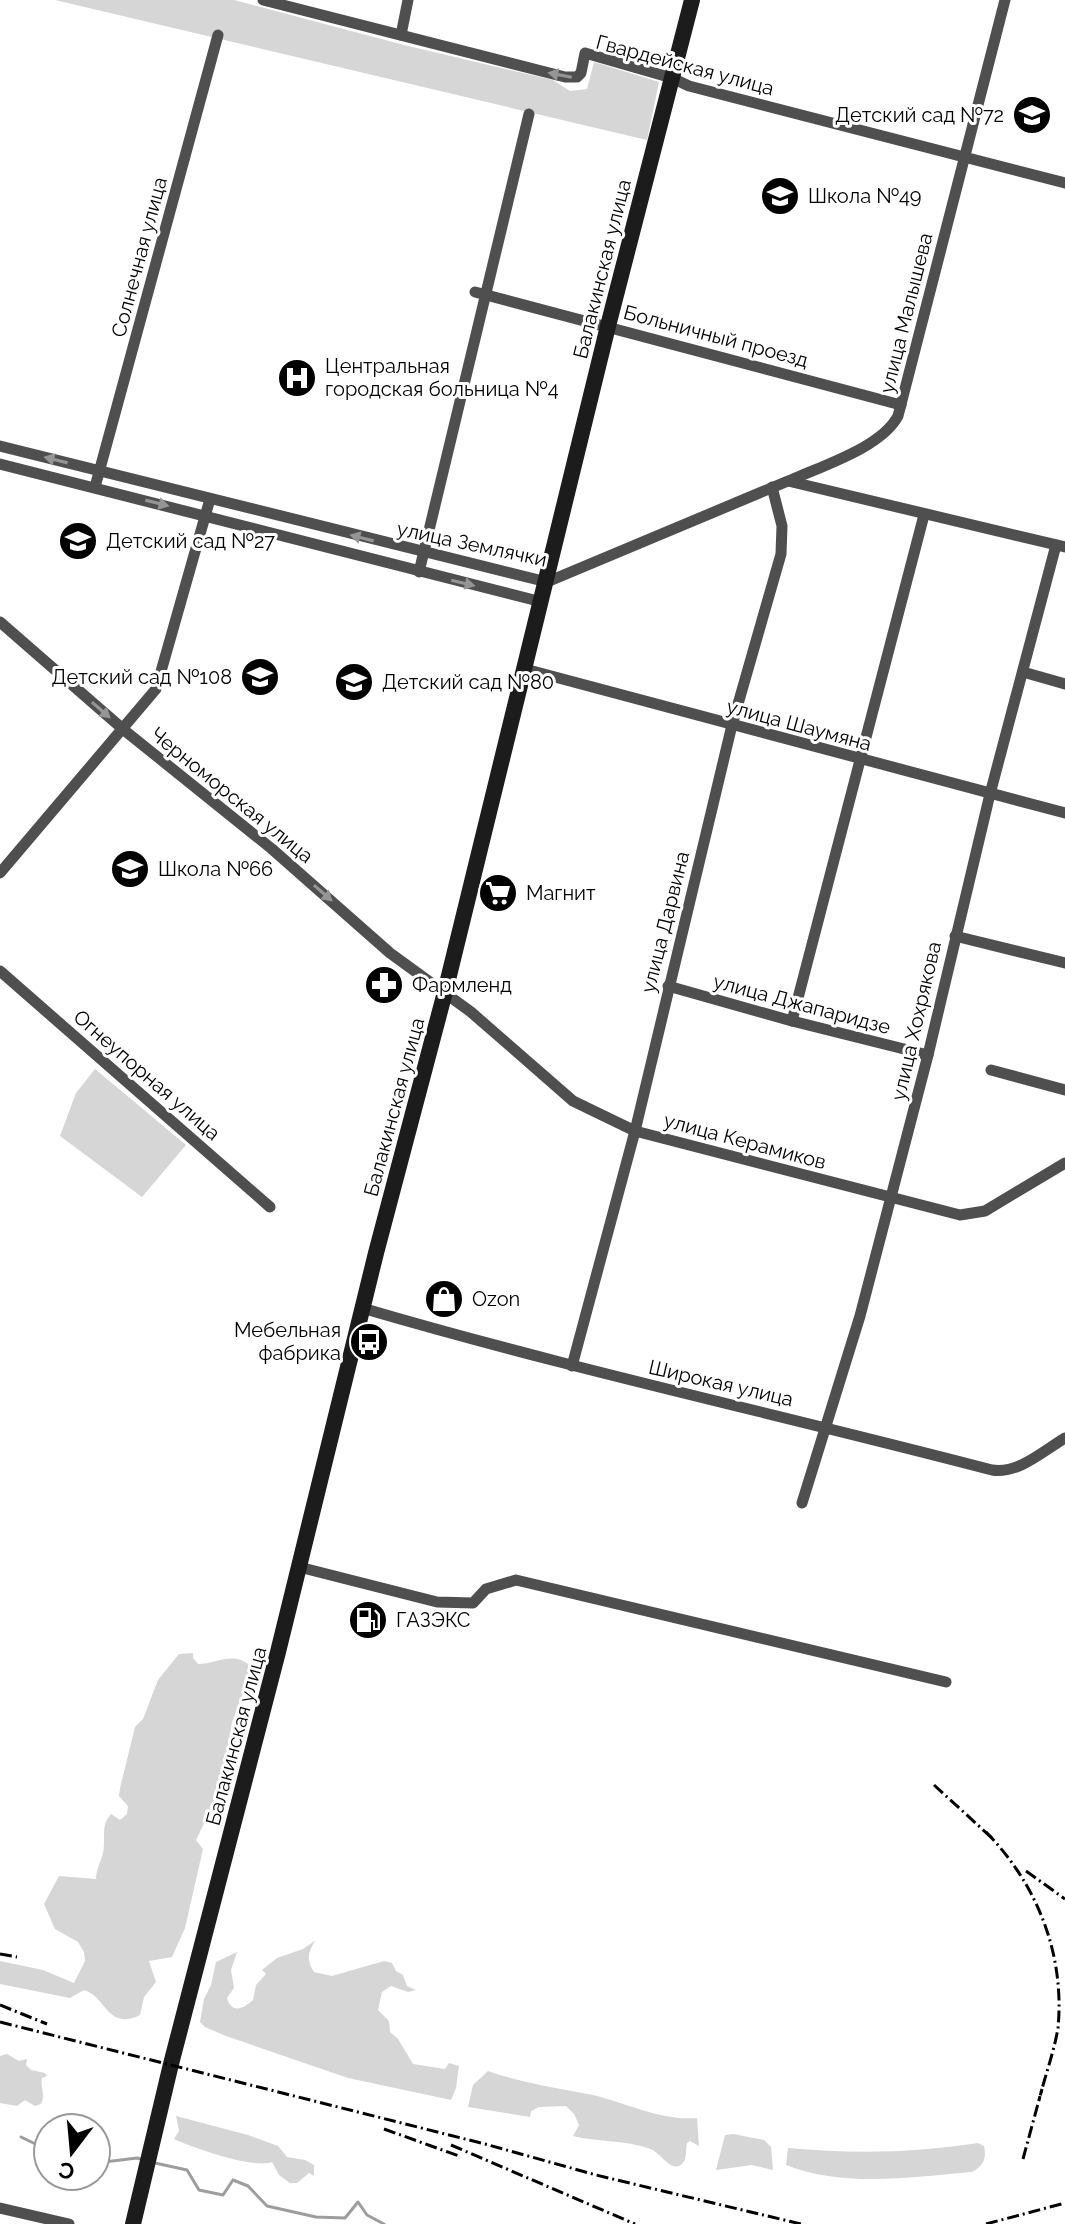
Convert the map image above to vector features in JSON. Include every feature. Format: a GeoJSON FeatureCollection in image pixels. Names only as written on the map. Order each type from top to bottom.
{"type":"FeatureCollection","features":[{"type":"Feature","properties":{"kind":"main road","name":"Балакинская улица"},"geometry":{"type":"LineString","coordinates":[[133,2224],[692,0]]}},
{"type":"Feature","properties":{"kind":"street","name":"Гвардейская улица"},"geometry":{"type":"LineString","coordinates":[[263,0],[565,77],[577,77],[581,73],[585,53],[672,78],[689,86],[1065,183]]}},
{"type":"Feature","properties":{"kind":"street"},"geometry":{"type":"LineString","coordinates":[[401,35],[408,0]]}},
{"type":"Feature","properties":{"kind":"street","name":"улица Малышева"},"geometry":{"type":"LineString","coordinates":[[788,481],[880,437],[894,424],[1005,0]]}},
{"type":"Feature","properties":{"kind":"street","name":"Солнечная улица"},"geometry":{"type":"LineString","coordinates":[[95,487],[218,35]]}},
{"type":"Feature","properties":{"kind":"street"},"geometry":{"type":"LineString","coordinates":[[419,572],[480,293],[529,114]]}},
{"type":"Feature","properties":{"kind":"street","name":"Больничный проезд"},"geometry":{"type":"LineString","coordinates":[[480,293],[901,405]]}},
{"type":"Feature","properties":{"kind":"street","name":"улица Землячки"},"geometry":{"type":"LineString","coordinates":[[0,446],[547,582],[788,481]]}},
{"type":"Feature","properties":{"kind":"street","name":"улица Землячки"},"geometry":{"type":"LineString","coordinates":[[0,464],[542,602]]}},
{"type":"Feature","properties":{"kind":"street"},"geometry":{"type":"LineString","coordinates":[[788,481],[1060,546]]}},
{"type":"Feature","properties":{"kind":"street","name":"улица Дарвина"},"geometry":{"type":"LineString","coordinates":[[572,1366],[635,1131],[732,725],[781,554],[782,526],[772,487]]}},
{"type":"Feature","properties":{"kind":"street"},"geometry":{"type":"LineString","coordinates":[[0,873],[156,689],[210,499]]}},
{"type":"Feature","properties":{"kind":"street"},"geometry":{"type":"LineString","coordinates":[[792,1021],[924,515]]}},
{"type":"Feature","properties":{"kind":"street","name":"улица Хохрякова"},"geometry":{"type":"LineString","coordinates":[[802,1503],[860,1316],[928,1055],[990,794],[1060,546]]}},
{"type":"Feature","properties":{"kind":"street","name":"Черноморская улица"},"geometry":{"type":"LineString","coordinates":[[0,622],[124,730],[272,849],[390,953],[445,992]]}},
{"type":"Feature","properties":{"kind":"street","name":"улица Шаумяна"},"geometry":{"type":"LineString","coordinates":[[525,669],[1065,813]]}},
{"type":"Feature","properties":{"kind":"street"},"geometry":{"type":"LineString","coordinates":[[1023,672],[1065,684]]}},
{"type":"Feature","properties":{"kind":"street"},"geometry":{"type":"LineString","coordinates":[[955,936],[1065,963]]}},
{"type":"Feature","properties":{"kind":"street","name":"Огнеупорная улица"},"geometry":{"type":"LineString","coordinates":[[0,971],[270,1207]]}},
{"type":"Feature","properties":{"kind":"street","name":"улица Джапаридзе"},"geometry":{"type":"LineString","coordinates":[[668,986],[928,1055]]}},
{"type":"Feature","properties":{"kind":"street","name":"улица Керамиков"},"geometry":{"type":"LineString","coordinates":[[445,992],[573,1101],[635,1131],[960,1215],[985,1211],[1065,1163]]}},
{"type":"Feature","properties":{"kind":"street"},"geometry":{"type":"LineString","coordinates":[[991,1070],[1065,1090]]}},
{"type":"Feature","properties":{"kind":"street","name":"Широкая улица"},"geometry":{"type":"LineString","coordinates":[[362,1308],[572,1366],[1004,1472],[1065,1438]]}},
{"type":"Feature","properties":{"kind":"street"},"geometry":{"type":"LineString","coordinates":[[299,1567],[437,1602],[473,1603],[486,1589],[516,1580],[946,1682]]}},
{"type":"Feature","properties":{"kind":"street"},"geometry":{"type":"LineString","coordinates":[[0,2208],[69,2224]]}},
{"type":"Feature","properties":{"kind":"shaded area"},"geometry":{"type":"Polygon","coordinates":[[[55,0],[234,0],[553,80],[570,91],[587,89],[594,62],[659,82],[647,140],[55,0]]]}},
{"type":"Feature","properties":{"kind":"shaded area"},"geometry":{"type":"Polygon","coordinates":[[[95,1069],[186,1145],[142,1197],[60,1136],[76,1093],[95,1069]]]}},
{"type":"Feature","properties":{"kind":"shaded area"},"geometry":{"type":"Polygon","coordinates":[[[193,1653],[198,1664],[231,1659],[243,1661],[249,1665],[247,1683],[232,1722],[225,1764],[212,1807],[196,1840],[203,1849],[185,1928],[172,1957],[149,1961],[156,1982],[144,1997],[140,2015],[120,2019],[84,1990],[70,1998],[0,1984],[0,1961],[43,1970],[74,1983],[85,1961],[84,1952],[78,1942],[55,1929],[44,1904],[59,1876],[96,1879],[108,1819],[111,1814],[120,1820],[127,1814],[128,1806],[119,1796],[135,1727],[143,1719],[158,1680],[179,1654],[193,1653]]]}},
{"type":"Feature","properties":{"kind":"shaded area"},"geometry":{"type":"Polygon","coordinates":[[[316,1940],[309,1956],[314,1972],[332,1976],[384,1961],[392,1963],[396,1971],[403,1975],[407,1986],[416,1990],[408,1992],[391,1986],[382,1992],[378,2010],[389,2021],[390,2032],[398,2039],[413,2064],[445,2069],[449,2063],[459,2066],[451,2100],[348,2078],[226,2036],[200,2022],[216,1962],[237,1952],[231,1970],[234,1988],[227,1998],[232,2007],[238,2008],[253,2000],[256,1985],[266,1974],[262,1970],[277,1958],[303,1949],[316,1940]]]}},
{"type":"Feature","properties":{"kind":"shaded area"},"geometry":{"type":"Polygon","coordinates":[[[7,2054],[19,2061],[27,2059],[26,2065],[31,2070],[45,2073],[41,2104],[35,2106],[25,2100],[17,2106],[0,2103],[0,2056],[7,2054]]]}},
{"type":"Feature","properties":{"kind":"shaded area"},"geometry":{"type":"Polygon","coordinates":[[[488,2071],[593,2095],[670,2117],[697,2118],[699,2146],[690,2141],[687,2143],[684,2162],[675,2167],[648,2148],[573,2136],[579,2125],[566,2106],[539,2107],[531,2111],[530,2117],[468,2107],[473,2085],[488,2071]]]}},
{"type":"Feature","properties":{"kind":"shaded area"},"geometry":{"type":"Polygon","coordinates":[[[176,2116],[278,2146],[287,2157],[314,2165],[314,2176],[309,2173],[297,2183],[290,2183],[279,2175],[272,2162],[238,2160],[174,2139],[179,2131],[176,2116]]]}},
{"type":"Feature","properties":{"kind":"shaded area"},"geometry":{"type":"Polygon","coordinates":[[[725,2135],[764,2140],[771,2147],[773,2170],[752,2165],[716,2170],[725,2135]]]}},
{"type":"Feature","properties":{"kind":"shaded area"},"geometry":{"type":"Polygon","coordinates":[[[978,2143],[984,2146],[985,2155],[981,2165],[972,2172],[855,2179],[808,2172],[786,2165],[788,2148],[883,2152],[978,2143]]]}},
{"type":"Feature","properties":{"kind":"waterway"},"geometry":{"type":"LineString","coordinates":[[21,2137],[32,2142]]}},
{"type":"Feature","properties":{"kind":"waterway"},"geometry":{"type":"LineString","coordinates":[[112,2161],[144,2160]]}},
{"type":"Feature","properties":{"kind":"waterway"},"geometry":{"type":"LineString","coordinates":[[155,2163],[187,2170],[199,2190],[223,2195],[233,2180],[248,2186],[267,2206],[316,2217],[345,2218],[358,2202],[367,2215],[384,2224]]}},
{"type":"Feature","properties":{"kind":"railway"},"geometry":{"type":"LineString","coordinates":[[934,1785],[992,1838]]}},
{"type":"Feature","properties":{"kind":"railway"},"geometry":{"type":"LineString","coordinates":[[986,1832],[1020,1874],[1044,1922],[1052,1947],[1057,1973],[1058,2028],[1039,2100]]}},
{"type":"Feature","properties":{"kind":"railway"},"geometry":{"type":"LineString","coordinates":[[1026,1871],[1065,1899]]}},
{"type":"Feature","properties":{"kind":"railway"},"geometry":{"type":"LineString","coordinates":[[0,1954],[17,1957]]}},
{"type":"Feature","properties":{"kind":"railway"},"geometry":{"type":"LineString","coordinates":[[0,2005],[47,2024]]}},
{"type":"Feature","properties":{"kind":"railway"},"geometry":{"type":"LineString","coordinates":[[0,2022],[485,2144],[596,2175],[801,2224]]}},
{"type":"Feature","properties":{"kind":"railway"},"geometry":{"type":"LineString","coordinates":[[1023,2159],[1042,2089]]}},
{"type":"Feature","properties":{"kind":"railway"},"geometry":{"type":"LineString","coordinates":[[384,2129],[459,2156]]}},
{"type":"Feature","properties":{"kind":"railway"},"geometry":{"type":"LineString","coordinates":[[451,2145],[635,2224]]}},
{"type":"Feature","properties":{"kind":"railway"},"geometry":{"type":"LineString","coordinates":[[986,2224],[1065,2203]]}},
{"type":"Feature","properties":{"kind":"place","name":"Детский сад №72"},"geometry":{"type":"Point","coordinates":[1032,115]}},
{"type":"Feature","properties":{"kind":"place","name":"Школа №49"},"geometry":{"type":"Point","coordinates":[780,196]}},
{"type":"Feature","properties":{"kind":"place","name":"Центральная городская больница №4"},"geometry":{"type":"Point","coordinates":[297,378]}},
{"type":"Feature","properties":{"kind":"place","name":"Детский сад №27"},"geometry":{"type":"Point","coordinates":[78,541]}},
{"type":"Feature","properties":{"kind":"place","name":"Детский сад №108"},"geometry":{"type":"Point","coordinates":[260,677]}},
{"type":"Feature","properties":{"kind":"place","name":"Детский сад №80"},"geometry":{"type":"Point","coordinates":[354,682]}},
{"type":"Feature","properties":{"kind":"place","name":"Школа №66"},"geometry":{"type":"Point","coordinates":[130,869]}},
{"type":"Feature","properties":{"kind":"place","name":"Магнит"},"geometry":{"type":"Point","coordinates":[498,893]}},
{"type":"Feature","properties":{"kind":"place","name":"Фармленд"},"geometry":{"type":"Point","coordinates":[384,985]}},
{"type":"Feature","properties":{"kind":"place","name":"Ozon"},"geometry":{"type":"Point","coordinates":[444,1299]}},
{"type":"Feature","properties":{"kind":"place","name":"Мебельная фабрика"},"geometry":{"type":"Point","coordinates":[369,1342]}},
{"type":"Feature","properties":{"kind":"place","name":"ГАЗЭКС"},"geometry":{"type":"Point","coordinates":[368,1620]}}]}
